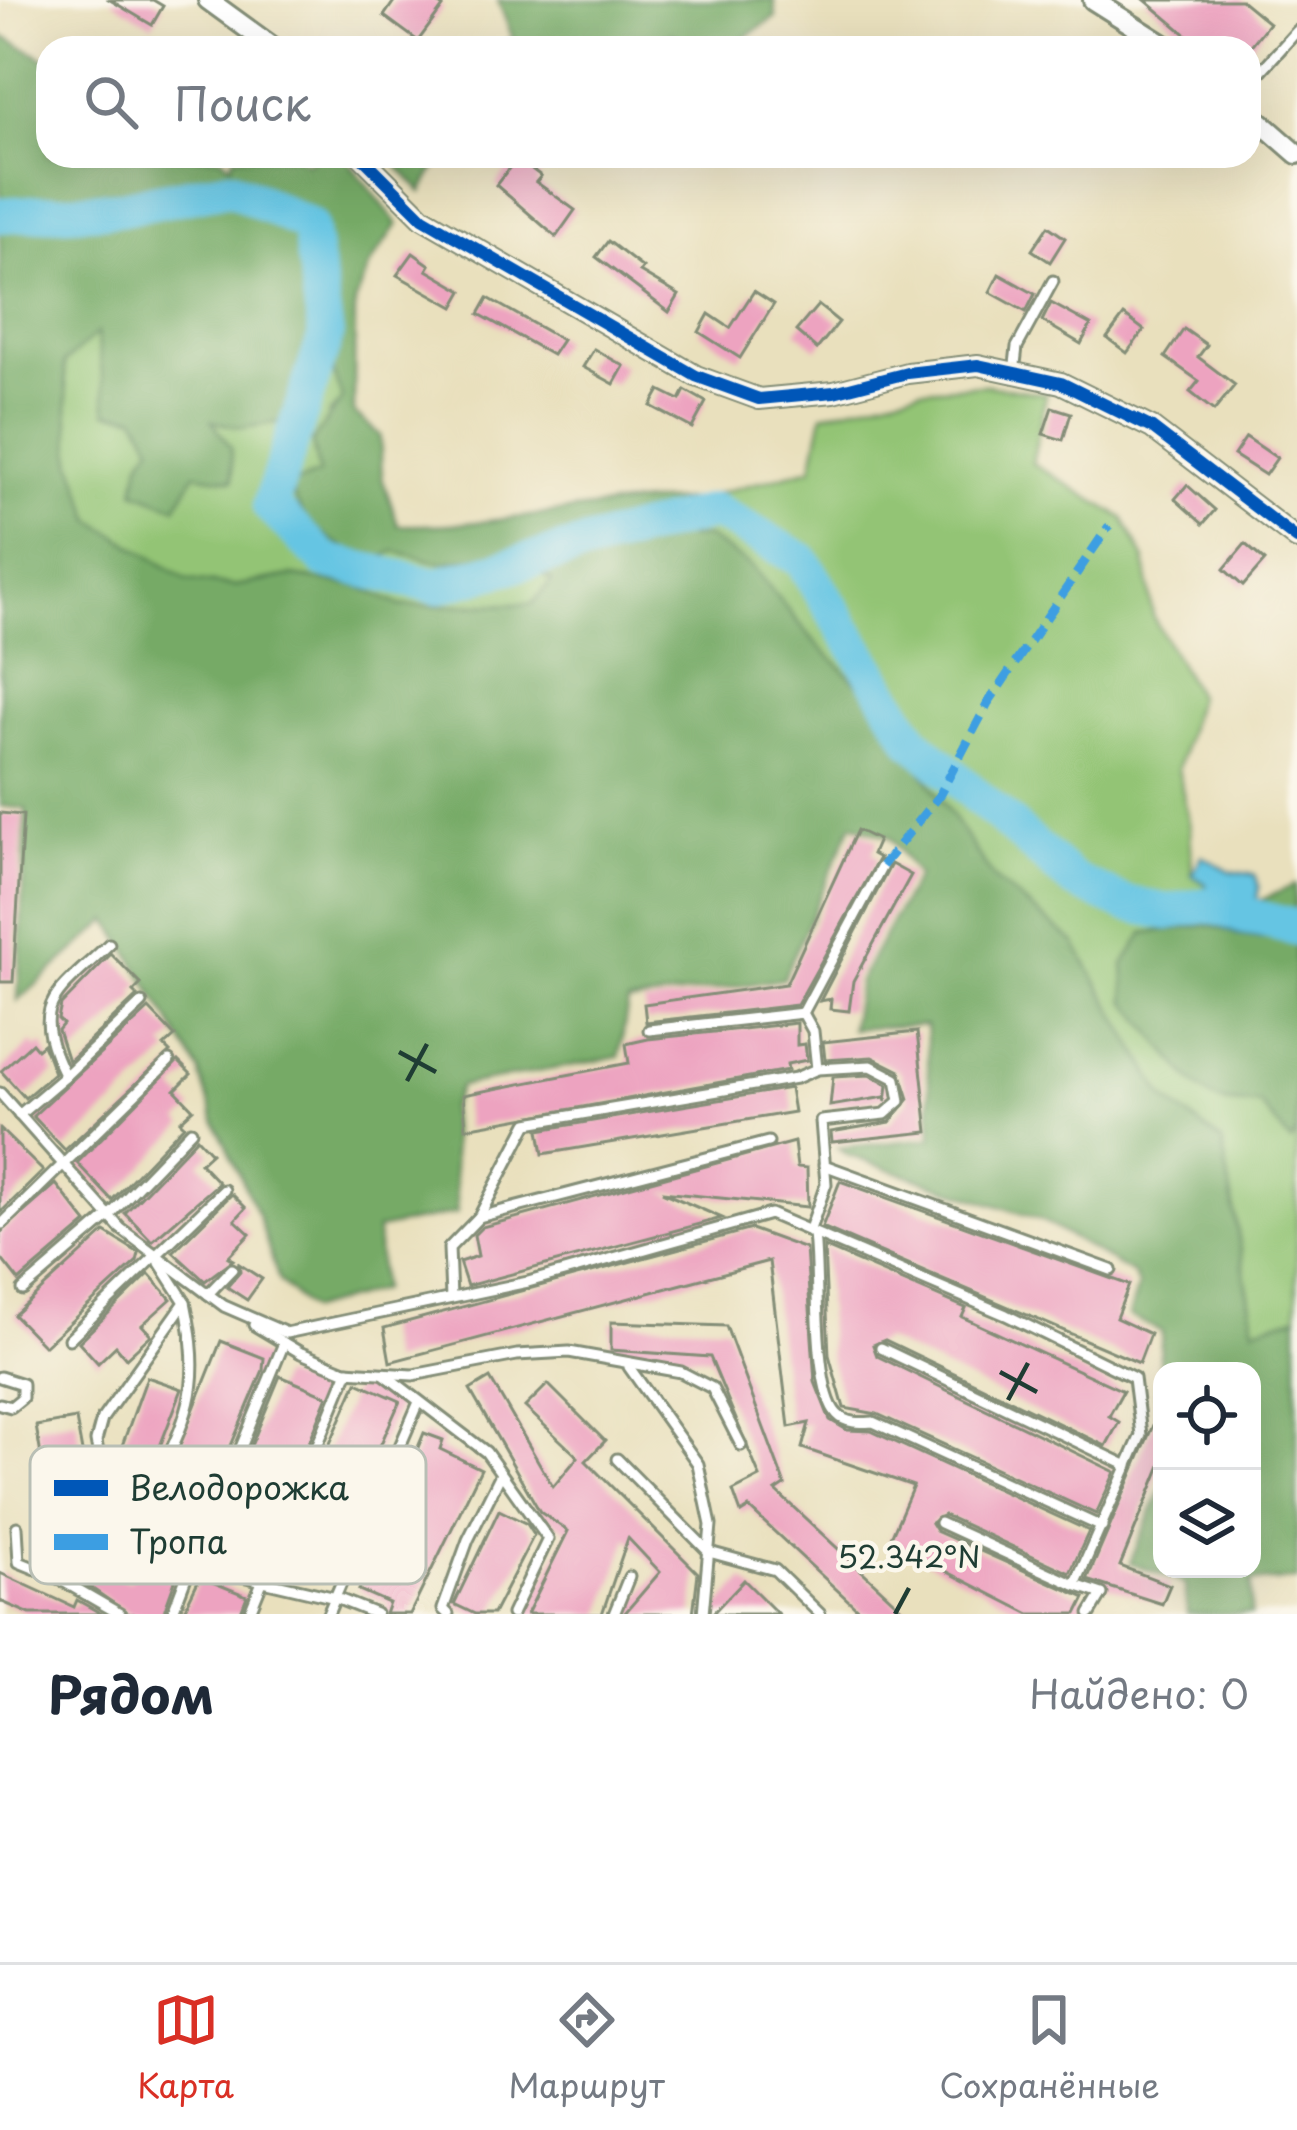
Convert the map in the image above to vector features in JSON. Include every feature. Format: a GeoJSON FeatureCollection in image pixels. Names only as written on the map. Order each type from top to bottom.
{"type":"FeatureCollection","features":[{"type":"Feature","properties":{"kind":"street"},"geometry":{"type":"LineString","coordinates":[[208,0],[258,36]]}},
{"type":"Feature","properties":{"kind":"street"},"geometry":{"type":"LineString","coordinates":[[1093,0],[1150,36]]}},
{"type":"Feature","properties":{"kind":"street"},"geometry":{"type":"LineString","coordinates":[[1261,122],[1297,154]]}},
{"type":"Feature","properties":{"kind":"street"},"geometry":{"type":"LineString","coordinates":[[373,168],[423,218],[696,376],[760,399],[834,392],[907,373],[978,365],[1060,383],[1152,428],[1297,538]]}},
{"type":"Feature","properties":{"kind":"lane"},"geometry":{"type":"LineString","coordinates":[[1261,71],[1297,31]]}},
{"type":"Feature","properties":{"kind":"lane"},"geometry":{"type":"LineString","coordinates":[[1014,373],[1017,347],[1053,281]]}},
{"type":"Feature","properties":{"kind":"lane"},"geometry":{"type":"LineString","coordinates":[[803,1013],[882,866]]}},
{"type":"Feature","properties":{"kind":"lane"},"geometry":{"type":"LineString","coordinates":[[65,1076],[47,1040],[52,1000],[109,944]]}},
{"type":"Feature","properties":{"kind":"lane"},"geometry":{"type":"LineString","coordinates":[[20,1114],[142,1003]]}},
{"type":"Feature","properties":{"kind":"lane"},"geometry":{"type":"LineString","coordinates":[[649,1030],[803,1013]]}},
{"type":"Feature","properties":{"kind":"lane"},"geometry":{"type":"LineString","coordinates":[[803,1013],[813,1031],[817,1069]]}},
{"type":"Feature","properties":{"kind":"lane"},"geometry":{"type":"LineString","coordinates":[[2,1224],[169,1061]]}},
{"type":"Feature","properties":{"kind":"lane"},"geometry":{"type":"LineString","coordinates":[[451,1298],[449,1248],[479,1217],[528,1123],[796,1078],[817,1069],[871,1066],[896,1079],[900,1101],[884,1114],[821,1121],[826,1184],[812,1233],[826,1390],[837,1415],[852,1423],[873,1422],[1102,1527]]}},
{"type":"Feature","properties":{"kind":"lane"},"geometry":{"type":"LineString","coordinates":[[0,1093],[110,1216],[158,1258],[284,1343],[348,1371],[413,1375],[517,1355],[568,1352],[629,1367],[681,1372],[712,1388],[741,1445]]}},
{"type":"Feature","properties":{"kind":"lane"},"geometry":{"type":"LineString","coordinates":[[23,1290],[110,1216],[191,1132]]}},
{"type":"Feature","properties":{"kind":"lane"},"geometry":{"type":"LineString","coordinates":[[479,1217],[769,1142]]}},
{"type":"Feature","properties":{"kind":"lane"},"geometry":{"type":"LineString","coordinates":[[824,1165],[1111,1270]]}},
{"type":"Feature","properties":{"kind":"lane"},"geometry":{"type":"LineString","coordinates":[[69,1340],[224,1190]]}},
{"type":"Feature","properties":{"kind":"lane"},"geometry":{"type":"LineString","coordinates":[[224,1306],[286,1333],[528,1282],[770,1214],[1006,1315],[1134,1378],[1141,1435],[1075,1585]]}},
{"type":"Feature","properties":{"kind":"lane"},"geometry":{"type":"LineString","coordinates":[[158,1258],[185,1303],[196,1358],[194,1396],[172,1446]]}},
{"type":"Feature","properties":{"kind":"lane"},"geometry":{"type":"LineString","coordinates":[[208,1294],[232,1269]]}},
{"type":"Feature","properties":{"kind":"lane"},"geometry":{"type":"LineString","coordinates":[[97,1446],[102,1419],[185,1303]]}},
{"type":"Feature","properties":{"kind":"lane"},"geometry":{"type":"LineString","coordinates":[[241,1446],[284,1343]]}},
{"type":"Feature","properties":{"kind":"lane"},"geometry":{"type":"LineString","coordinates":[[881,1348],[1128,1466]]}},
{"type":"Feature","properties":{"kind":"lane"},"geometry":{"type":"LineString","coordinates":[[629,1367],[698,1464],[711,1525],[703,1614]]}},
{"type":"Feature","properties":{"kind":"lane"},"geometry":{"type":"LineString","coordinates":[[317,1446],[348,1371]]}},
{"type":"Feature","properties":{"kind":"lane"},"geometry":{"type":"LineString","coordinates":[[384,1373],[486,1452],[548,1539],[512,1614]]}},
{"type":"Feature","properties":{"kind":"lane"},"geometry":{"type":"LineString","coordinates":[[0,1377],[22,1384],[22,1398],[11,1408],[0,1404]]}},
{"type":"Feature","properties":{"kind":"lane"},"geometry":{"type":"LineString","coordinates":[[400,1446],[419,1402]]}},
{"type":"Feature","properties":{"kind":"lane"},"geometry":{"type":"LineString","coordinates":[[617,1460],[709,1552],[776,1570],[820,1614]]}},
{"type":"Feature","properties":{"kind":"lane"},"geometry":{"type":"LineString","coordinates":[[448,1614],[443,1609],[451,1581],[501,1474]]}},
{"type":"Feature","properties":{"kind":"lane"},"geometry":{"type":"LineString","coordinates":[[940,1523],[1102,1594],[1090,1614]]}},
{"type":"Feature","properties":{"kind":"lane"},"geometry":{"type":"LineString","coordinates":[[16,1527],[19,1562],[30,1566]]}},
{"type":"Feature","properties":{"kind":"lane"},"geometry":{"type":"LineString","coordinates":[[614,1614],[628,1577]]}},
{"type":"Feature","properties":{"kind":"lane"},"geometry":{"type":"LineString","coordinates":[[69,1584],[120,1614]]}},
{"type":"Feature","properties":{"kind":"lane"},"geometry":{"type":"LineString","coordinates":[[172,1614],[183,1584]]}},
{"type":"Feature","properties":{"kind":"lane"},"geometry":{"type":"LineString","coordinates":[[249,1614],[261,1584]]}},
{"type":"Feature","properties":{"kind":"lane"},"geometry":{"type":"LineString","coordinates":[[271,1584],[336,1598],[376,1614]]}},
{"type":"Feature","properties":{"kind":"lane"},"geometry":{"type":"LineString","coordinates":[[328,1614],[342,1584]]}},
{"type":"Feature","properties":{"kind":"green space"},"geometry":{"type":"Polygon","coordinates":[[[498,0],[774,0],[776,17],[747,36],[512,36],[498,0]]]}},
{"type":"Feature","properties":{"kind":"green space"},"geometry":{"type":"Polygon","coordinates":[[[0,35],[36,54],[36,168],[354,168],[398,224],[370,265],[355,303],[354,413],[380,435],[382,477],[398,525],[693,500],[689,538],[705,536],[752,567],[816,643],[873,698],[995,880],[1074,942],[1164,1098],[1222,1142],[1254,1328],[1297,1316],[1297,1580],[1251,1582],[1251,1614],[1187,1614],[1185,1584],[1169,1578],[1261,1578],[1261,1362],[1160,1362],[1162,1332],[1129,1316],[1138,1286],[1133,1274],[1041,1220],[847,1155],[839,1148],[932,1138],[926,1025],[851,1029],[859,981],[917,876],[890,837],[852,824],[783,979],[628,1003],[619,1057],[460,1086],[450,1109],[457,1213],[377,1229],[381,1290],[310,1310],[279,1281],[258,1215],[214,1119],[199,1070],[109,920],[18,1001],[26,809],[0,806],[0,35]],[[97,333],[64,363],[72,460],[92,520],[187,580],[235,586],[292,576],[358,586],[401,606],[532,604],[552,581],[510,552],[442,563],[395,551],[374,562],[311,524],[290,485],[319,474],[312,442],[342,399],[329,358],[313,343],[281,422],[242,428],[212,421],[231,448],[233,480],[195,474],[176,507],[135,491],[140,462],[152,445],[136,416],[107,412],[97,333]]]}},
{"type":"Feature","properties":{"kind":"green space"},"geometry":{"type":"Polygon","coordinates":[[[399,168],[435,168],[422,192],[399,168]]]}},
{"type":"Feature","properties":{"kind":"green space"},"geometry":{"type":"Polygon","coordinates":[[[99,332],[107,411],[136,416],[154,442],[188,467],[232,480],[211,420],[313,343],[329,358],[343,400],[328,414],[395,551],[442,563],[510,552],[553,580],[533,604],[401,606],[358,586],[292,576],[235,586],[187,580],[92,520],[72,460],[64,363],[99,332]]]}},
{"type":"Feature","properties":{"kind":"green space"},"geometry":{"type":"Polygon","coordinates":[[[987,385],[1046,394],[1032,463],[1123,518],[1145,560],[1153,617],[1197,696],[1178,769],[1190,827],[1192,875],[1206,884],[1208,912],[1221,929],[1208,925],[1126,1001],[1157,1031],[1173,1060],[1260,1104],[1290,1141],[1297,1132],[1297,1316],[1255,1329],[1222,1142],[1164,1098],[1074,942],[995,880],[873,698],[688,539],[693,500],[812,468],[823,414],[921,389],[987,385]]]}},
{"type":"Feature","properties":{"kind":"green space"},"geometry":{"type":"Polygon","coordinates":[[[1295,885],[1297,1132],[1291,1142],[1260,1104],[1221,1101],[1197,1086],[1126,1001],[1124,964],[1144,933],[1208,925],[1253,937],[1259,901],[1295,885]]]}},
{"type":"Feature","properties":{"kind":"green space"},"geometry":{"type":"Polygon","coordinates":[[[1153,1509],[1153,1572],[1130,1563],[1153,1509]]]}},
{"type":"Feature","properties":{"kind":"water"},"geometry":{"type":"Polygon","coordinates":[[[1202,856],[1230,871],[1255,875],[1259,887],[1253,919],[1292,921],[1296,933],[1248,937],[1221,926],[1206,902],[1206,884],[1192,875],[1202,856]]]}},
{"type":"Feature","properties":{"kind":"building"},"geometry":{"type":"Polygon","coordinates":[[[110,0],[153,0],[163,6],[152,25],[110,0]]]}},
{"type":"Feature","properties":{"kind":"building"},"geometry":{"type":"Polygon","coordinates":[[[395,0],[434,0],[443,7],[422,36],[411,36],[384,16],[395,0]]]}},
{"type":"Feature","properties":{"kind":"building"},"geometry":{"type":"Polygon","coordinates":[[[1145,0],[1241,0],[1269,23],[1259,36],[1188,36],[1145,0]]]}},
{"type":"Feature","properties":{"kind":"building"},"geometry":{"type":"Polygon","coordinates":[[[509,168],[530,168],[541,176],[536,182],[575,210],[556,237],[496,185],[509,168]]]}},
{"type":"Feature","properties":{"kind":"building"},"geometry":{"type":"Polygon","coordinates":[[[1048,226],[1065,238],[1050,262],[1032,250],[1048,226]]]}},
{"type":"Feature","properties":{"kind":"building"},"geometry":{"type":"Polygon","coordinates":[[[608,241],[643,268],[640,272],[679,295],[669,312],[596,257],[608,241]]]}},
{"type":"Feature","properties":{"kind":"building"},"geometry":{"type":"Polygon","coordinates":[[[413,253],[430,265],[427,270],[463,291],[454,307],[397,275],[413,253]]]}},
{"type":"Feature","properties":{"kind":"building"},"geometry":{"type":"Polygon","coordinates":[[[999,274],[1035,294],[1026,312],[990,292],[999,274]]]}},
{"type":"Feature","properties":{"kind":"building"},"geometry":{"type":"Polygon","coordinates":[[[754,291],[774,304],[740,358],[699,332],[709,314],[730,328],[754,291]]]}},
{"type":"Feature","properties":{"kind":"building"},"geometry":{"type":"Polygon","coordinates":[[[488,298],[562,340],[552,355],[479,314],[488,298]]]}},
{"type":"Feature","properties":{"kind":"building"},"geometry":{"type":"Polygon","coordinates":[[[1051,303],[1091,325],[1081,344],[1042,321],[1051,303]]]}},
{"type":"Feature","properties":{"kind":"building"},"geometry":{"type":"Polygon","coordinates":[[[818,305],[839,322],[817,349],[796,331],[818,305]]]}},
{"type":"Feature","properties":{"kind":"building"},"geometry":{"type":"Polygon","coordinates":[[[1124,315],[1144,330],[1127,353],[1107,338],[1124,315]]]}},
{"type":"Feature","properties":{"kind":"building"},"geometry":{"type":"Polygon","coordinates":[[[1184,329],[1207,345],[1198,357],[1235,385],[1214,411],[1190,392],[1199,381],[1165,357],[1184,329]]]}},
{"type":"Feature","properties":{"kind":"building"},"geometry":{"type":"Polygon","coordinates":[[[594,349],[624,366],[614,384],[583,367],[594,349]]]}},
{"type":"Feature","properties":{"kind":"building"},"geometry":{"type":"Polygon","coordinates":[[[660,390],[680,400],[685,390],[706,402],[692,428],[651,406],[660,390]]]}},
{"type":"Feature","properties":{"kind":"building"},"geometry":{"type":"Polygon","coordinates":[[[1052,407],[1071,413],[1063,440],[1043,434],[1052,407]]]}},
{"type":"Feature","properties":{"kind":"building"},"geometry":{"type":"Polygon","coordinates":[[[1246,437],[1277,458],[1265,475],[1234,455],[1246,437]]]}},
{"type":"Feature","properties":{"kind":"building"},"geometry":{"type":"Polygon","coordinates":[[[1187,485],[1215,510],[1203,524],[1175,499],[1187,485]]]}},
{"type":"Feature","properties":{"kind":"building"},"geometry":{"type":"Polygon","coordinates":[[[1245,544],[1265,561],[1243,586],[1224,569],[1245,544]]]}},
{"type":"Feature","properties":{"kind":"building"},"geometry":{"type":"Polygon","coordinates":[[[0,813],[23,815],[13,982],[0,982],[0,813]]]}},
{"type":"Feature","properties":{"kind":"building"},"geometry":{"type":"Polygon","coordinates":[[[857,830],[878,840],[872,854],[879,858],[797,1005],[646,1022],[644,1004],[786,984],[857,830]]]}},
{"type":"Feature","properties":{"kind":"building"},"geometry":{"type":"Polygon","coordinates":[[[891,864],[911,875],[853,981],[849,1011],[830,1009],[831,999],[820,1001],[891,864]]]}},
{"type":"Feature","properties":{"kind":"building"},"geometry":{"type":"Polygon","coordinates":[[[111,954],[141,984],[133,992],[137,996],[68,1061],[58,1030],[63,1024],[58,1019],[61,1005],[111,954]]]}},
{"type":"Feature","properties":{"kind":"building"},"geometry":{"type":"Polygon","coordinates":[[[149,1009],[175,1036],[164,1046],[170,1052],[65,1150],[33,1116],[149,1009]]]}},
{"type":"Feature","properties":{"kind":"building"},"geometry":{"type":"Polygon","coordinates":[[[797,1023],[797,1045],[805,1044],[807,1060],[787,1064],[788,1070],[466,1128],[463,1095],[629,1063],[626,1044],[648,1039],[797,1023]]]}},
{"type":"Feature","properties":{"kind":"building"},"geometry":{"type":"Polygon","coordinates":[[[917,1032],[928,1132],[832,1142],[831,1132],[890,1122],[909,1099],[900,1071],[872,1057],[825,1060],[823,1042],[917,1032]]]}},
{"type":"Feature","properties":{"kind":"building"},"geometry":{"type":"Polygon","coordinates":[[[32,1043],[37,1049],[43,1044],[54,1073],[25,1098],[1,1071],[32,1043]]]}},
{"type":"Feature","properties":{"kind":"building"},"geometry":{"type":"Polygon","coordinates":[[[178,1061],[191,1074],[175,1090],[193,1109],[180,1121],[184,1125],[112,1200],[77,1163],[178,1061]]]}},
{"type":"Feature","properties":{"kind":"building"},"geometry":{"type":"Polygon","coordinates":[[[869,1075],[888,1085],[886,1101],[885,1097],[830,1106],[833,1077],[869,1075]]]}},
{"type":"Feature","properties":{"kind":"building"},"geometry":{"type":"Polygon","coordinates":[[[790,1088],[794,1112],[543,1154],[539,1130],[790,1088]]]}},
{"type":"Feature","properties":{"kind":"building"},"geometry":{"type":"Polygon","coordinates":[[[0,1129],[43,1171],[0,1213],[0,1129]]]}},
{"type":"Feature","properties":{"kind":"building"},"geometry":{"type":"Polygon","coordinates":[[[197,1138],[211,1153],[200,1163],[219,1183],[152,1241],[125,1213],[197,1138]]]}},
{"type":"Feature","properties":{"kind":"building"},"geometry":{"type":"Polygon","coordinates":[[[794,1142],[797,1167],[807,1168],[808,1207],[662,1192],[722,1218],[467,1286],[459,1262],[478,1256],[474,1235],[482,1227],[794,1142]]]}},
{"type":"Feature","properties":{"kind":"building"},"geometry":{"type":"Polygon","coordinates":[[[840,1181],[1129,1285],[1116,1318],[1150,1334],[1139,1363],[822,1227],[840,1181]]]}},
{"type":"Feature","properties":{"kind":"building"},"geometry":{"type":"Polygon","coordinates":[[[56,1184],[87,1223],[19,1281],[0,1257],[0,1233],[56,1184]]]}},
{"type":"Feature","properties":{"kind":"building"},"geometry":{"type":"Polygon","coordinates":[[[232,1194],[246,1208],[235,1220],[250,1234],[228,1257],[233,1260],[205,1281],[173,1252],[232,1194]]]}},
{"type":"Feature","properties":{"kind":"building"},"geometry":{"type":"Polygon","coordinates":[[[751,1229],[806,1249],[815,1382],[830,1420],[847,1430],[871,1431],[1089,1531],[1070,1573],[944,1515],[931,1523],[936,1531],[1085,1598],[1077,1614],[1030,1614],[889,1542],[913,1486],[802,1448],[809,1423],[789,1427],[769,1261],[390,1362],[384,1328],[751,1229]]]}},
{"type":"Feature","properties":{"kind":"building"},"geometry":{"type":"Polygon","coordinates":[[[105,1232],[139,1253],[137,1261],[44,1346],[14,1315],[105,1232]]]}},
{"type":"Feature","properties":{"kind":"building"},"geometry":{"type":"Polygon","coordinates":[[[824,1247],[966,1308],[962,1317],[1123,1391],[1109,1416],[1119,1422],[1106,1446],[885,1340],[873,1345],[877,1356],[1115,1472],[1096,1514],[877,1414],[844,1408],[829,1355],[824,1247]]]}},
{"type":"Feature","properties":{"kind":"building"},"geometry":{"type":"Polygon","coordinates":[[[239,1264],[262,1279],[247,1300],[227,1287],[240,1272],[239,1264]]]}},
{"type":"Feature","properties":{"kind":"building"},"geometry":{"type":"Polygon","coordinates":[[[149,1274],[171,1299],[142,1325],[151,1335],[126,1358],[116,1346],[98,1363],[79,1342],[149,1274]]]}},
{"type":"Feature","properties":{"kind":"building"},"geometry":{"type":"Polygon","coordinates":[[[611,1322],[726,1326],[785,1485],[776,1491],[908,1614],[863,1614],[749,1508],[741,1513],[733,1491],[760,1477],[710,1357],[611,1350],[611,1322]]]}},
{"type":"Feature","properties":{"kind":"building"},"geometry":{"type":"Polygon","coordinates":[[[221,1341],[264,1358],[231,1446],[179,1446],[221,1341]]]}},
{"type":"Feature","properties":{"kind":"building"},"geometry":{"type":"Polygon","coordinates":[[[280,1376],[328,1396],[308,1446],[251,1446],[280,1376]]]}},
{"type":"Feature","properties":{"kind":"building"},"geometry":{"type":"Polygon","coordinates":[[[147,1377],[182,1389],[160,1446],[122,1446],[147,1377]]]}},
{"type":"Feature","properties":{"kind":"building"},"geometry":{"type":"Polygon","coordinates":[[[490,1378],[553,1487],[578,1457],[525,1407],[548,1384],[605,1441],[586,1461],[698,1573],[693,1614],[624,1614],[660,1572],[628,1538],[602,1614],[527,1614],[568,1531],[540,1512],[470,1390],[490,1378]]]}},
{"type":"Feature","properties":{"kind":"building"},"geometry":{"type":"Polygon","coordinates":[[[357,1382],[400,1401],[380,1446],[329,1446],[357,1382]]]}},
{"type":"Feature","properties":{"kind":"building"},"geometry":{"type":"Polygon","coordinates":[[[76,1419],[81,1446],[39,1446],[36,1426],[76,1419]]]}},
{"type":"Feature","properties":{"kind":"building"},"geometry":{"type":"Polygon","coordinates":[[[1153,1425],[1153,1485],[1120,1566],[1170,1585],[1162,1604],[1087,1580],[1153,1425]]]}},
{"type":"Feature","properties":{"kind":"building"},"geometry":{"type":"Polygon","coordinates":[[[424,1433],[443,1440],[440,1449],[481,1469],[426,1581],[426,1446],[419,1446],[424,1433]]]}},
{"type":"Feature","properties":{"kind":"building"},"geometry":{"type":"Polygon","coordinates":[[[499,1510],[527,1524],[534,1535],[493,1614],[475,1614],[454,1604],[499,1510]]]}},
{"type":"Feature","properties":{"kind":"building"},"geometry":{"type":"Polygon","coordinates":[[[0,1573],[74,1607],[77,1600],[102,1614],[30,1614],[0,1601],[0,1573]]]}},
{"type":"Feature","properties":{"kind":"building"},"geometry":{"type":"Polygon","coordinates":[[[744,1580],[778,1614],[712,1614],[744,1580]]]}},
{"type":"Feature","properties":{"kind":"building"},"geometry":{"type":"Polygon","coordinates":[[[85,1584],[174,1584],[163,1614],[129,1614],[85,1584]]]}},
{"type":"Feature","properties":{"kind":"building"},"geometry":{"type":"Polygon","coordinates":[[[197,1584],[217,1584],[247,1596],[240,1614],[182,1614],[197,1584]]]}},
{"type":"Feature","properties":{"kind":"building"},"geometry":{"type":"Polygon","coordinates":[[[361,1584],[425,1584],[410,1614],[385,1614],[389,1603],[359,1590],[361,1584]]]}},
{"type":"Feature","properties":{"kind":"waterway"},"geometry":{"type":"LineString","coordinates":[[0,215],[122,208],[230,187],[309,226],[326,335],[270,506],[326,561],[436,586],[714,511],[802,560],[914,741],[1074,881],[1124,903],[1168,912],[1207,905],[1297,928]]}},
{"type":"Feature","properties":{"kind":"marked path"},"geometry":{"type":"LineString","coordinates":[[882,866],[940,794],[988,703],[1109,526]]}},
{"type":"Feature","properties":{"kind":"cycle path"},"geometry":{"type":"LineString","coordinates":[[373,168],[423,218],[696,376],[759,399],[834,392],[907,373],[978,365],[1061,383],[1152,428],[1297,539]]}}]}
